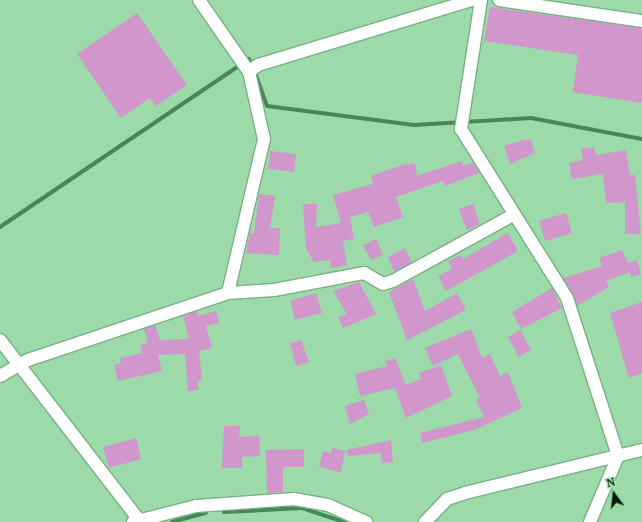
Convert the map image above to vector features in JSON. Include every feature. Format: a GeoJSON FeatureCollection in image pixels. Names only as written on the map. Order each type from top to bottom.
{"type":"FeatureCollection","features":[{"type":"Feature","properties":{"kind":"street"},"geometry":{"type":"LineString","coordinates":[[199,0],[250,72],[264,139],[228,293]]}},
{"type":"Feature","properties":{"kind":"street"},"geometry":{"type":"LineString","coordinates":[[250,72],[258,65],[472,0]]}},
{"type":"Feature","properties":{"kind":"street"},"geometry":{"type":"LineString","coordinates":[[481,0],[462,129],[513,215],[567,298],[618,456],[590,522]]}},
{"type":"Feature","properties":{"kind":"street"},"geometry":{"type":"LineString","coordinates":[[499,0],[642,21]]}},
{"type":"Feature","properties":{"kind":"street"},"geometry":{"type":"LineString","coordinates":[[0,376],[18,364],[228,293],[274,290],[364,273],[382,284],[513,215]]}},
{"type":"Feature","properties":{"kind":"street"},"geometry":{"type":"LineString","coordinates":[[0,340],[136,521],[196,506],[294,499],[328,505],[366,522]]}},
{"type":"Feature","properties":{"kind":"street"},"geometry":{"type":"LineString","coordinates":[[425,522],[453,497],[642,450]]}},
{"type":"Feature","properties":{"kind":"building"},"geometry":{"type":"Polygon","coordinates":[[[490,7],[642,28],[642,103],[573,92],[578,55],[484,41],[490,7]]]}},
{"type":"Feature","properties":{"kind":"building"},"geometry":{"type":"Polygon","coordinates":[[[137,13],[187,85],[156,106],[150,98],[121,118],[77,54],[137,13]]]}},
{"type":"Feature","properties":{"kind":"building"},"geometry":{"type":"Polygon","coordinates":[[[523,140],[531,140],[535,153],[510,164],[504,146],[523,140]]]}},
{"type":"Feature","properties":{"kind":"building"},"geometry":{"type":"Polygon","coordinates":[[[594,147],[596,155],[626,150],[630,175],[635,175],[641,234],[625,234],[625,202],[606,203],[603,174],[572,179],[569,163],[583,160],[581,149],[594,147]]]}},
{"type":"Feature","properties":{"kind":"building"},"geometry":{"type":"Polygon","coordinates":[[[270,151],[296,154],[294,172],[268,169],[270,151]]]}},
{"type":"Feature","properties":{"kind":"building"},"geometry":{"type":"Polygon","coordinates":[[[461,161],[463,166],[473,162],[479,173],[445,186],[443,181],[396,197],[403,217],[374,227],[368,212],[350,217],[354,239],[343,241],[347,265],[331,268],[330,260],[314,262],[306,249],[303,204],[317,204],[316,227],[341,223],[333,195],[373,184],[371,176],[403,165],[415,163],[417,176],[461,161]]]}},
{"type":"Feature","properties":{"kind":"building"},"geometry":{"type":"Polygon","coordinates":[[[259,194],[275,196],[270,228],[280,228],[279,255],[246,253],[250,233],[254,233],[259,194]]]}},
{"type":"Feature","properties":{"kind":"building"},"geometry":{"type":"Polygon","coordinates":[[[473,204],[480,224],[467,230],[459,209],[473,204]]]}},
{"type":"Feature","properties":{"kind":"building"},"geometry":{"type":"Polygon","coordinates":[[[566,213],[572,233],[545,241],[539,221],[566,213]]]}},
{"type":"Feature","properties":{"kind":"building"},"geometry":{"type":"Polygon","coordinates":[[[508,233],[518,251],[446,291],[438,276],[452,269],[448,261],[461,255],[463,259],[508,233]]]}},
{"type":"Feature","properties":{"kind":"building"},"geometry":{"type":"Polygon","coordinates":[[[376,239],[383,255],[371,260],[363,245],[376,239]]]}},
{"type":"Feature","properties":{"kind":"building"},"geometry":{"type":"Polygon","coordinates":[[[405,248],[412,262],[394,272],[388,257],[405,248]]]}},
{"type":"Feature","properties":{"kind":"building"},"geometry":{"type":"Polygon","coordinates":[[[622,250],[628,263],[637,260],[641,274],[631,277],[630,272],[606,281],[609,287],[577,306],[563,278],[602,266],[599,258],[622,250]]]}},
{"type":"Feature","properties":{"kind":"building"},"geometry":{"type":"Polygon","coordinates":[[[413,279],[425,311],[457,293],[466,310],[407,340],[389,292],[413,279]]]}},
{"type":"Feature","properties":{"kind":"building"},"geometry":{"type":"Polygon","coordinates":[[[359,282],[376,314],[343,328],[338,317],[347,314],[333,291],[359,282]]]}},
{"type":"Feature","properties":{"kind":"building"},"geometry":{"type":"Polygon","coordinates":[[[552,288],[562,308],[521,329],[512,312],[552,288]]]}},
{"type":"Feature","properties":{"kind":"building"},"geometry":{"type":"Polygon","coordinates":[[[316,293],[322,313],[295,320],[290,301],[316,293]]]}},
{"type":"Feature","properties":{"kind":"building"},"geometry":{"type":"Polygon","coordinates":[[[642,302],[642,373],[629,378],[610,313],[642,302]]]}},
{"type":"Feature","properties":{"kind":"building"},"geometry":{"type":"Polygon","coordinates":[[[197,311],[198,316],[216,311],[219,323],[206,326],[212,348],[199,351],[202,380],[198,381],[198,390],[188,391],[185,354],[158,355],[162,371],[118,381],[114,365],[121,363],[120,358],[142,353],[140,345],[148,343],[144,329],[155,325],[160,340],[189,339],[183,316],[197,311]]]}},
{"type":"Feature","properties":{"kind":"building"},"geometry":{"type":"Polygon","coordinates":[[[471,329],[482,358],[490,354],[500,376],[508,372],[522,408],[474,430],[422,443],[420,433],[484,417],[476,400],[480,398],[458,354],[433,366],[425,348],[471,329]]]}},
{"type":"Feature","properties":{"kind":"building"},"geometry":{"type":"Polygon","coordinates":[[[520,330],[531,350],[519,357],[508,337],[520,330]]]}},
{"type":"Feature","properties":{"kind":"building"},"geometry":{"type":"Polygon","coordinates":[[[301,340],[309,362],[296,366],[290,343],[301,340]]]}},
{"type":"Feature","properties":{"kind":"building"},"geometry":{"type":"Polygon","coordinates":[[[395,358],[406,385],[421,379],[419,373],[441,365],[452,396],[406,418],[395,388],[360,396],[355,374],[387,366],[385,361],[395,358]]]}},
{"type":"Feature","properties":{"kind":"building"},"geometry":{"type":"Polygon","coordinates":[[[364,400],[369,414],[350,424],[345,406],[364,400]]]}},
{"type":"Feature","properties":{"kind":"building"},"geometry":{"type":"Polygon","coordinates":[[[224,426],[240,426],[239,437],[259,436],[260,456],[242,457],[242,468],[222,468],[224,426]]]}},
{"type":"Feature","properties":{"kind":"building"},"geometry":{"type":"Polygon","coordinates":[[[136,438],[141,459],[109,468],[103,447],[136,438]]]}},
{"type":"Feature","properties":{"kind":"building"},"geometry":{"type":"Polygon","coordinates":[[[391,440],[393,462],[382,463],[381,453],[348,456],[346,450],[391,440]]]}},
{"type":"Feature","properties":{"kind":"building"},"geometry":{"type":"Polygon","coordinates":[[[332,448],[345,451],[341,472],[319,467],[323,451],[331,453],[332,448]]]}},
{"type":"Feature","properties":{"kind":"building"},"geometry":{"type":"Polygon","coordinates":[[[304,449],[304,467],[283,467],[283,492],[267,493],[266,450],[304,449]]]}},
{"type":"Feature","properties":{"kind":"waterway"},"geometry":{"type":"LineString","coordinates":[[0,227],[249,59],[252,67]]}},
{"type":"Feature","properties":{"kind":"waterway"},"geometry":{"type":"LineString","coordinates":[[255,73],[267,106],[414,125],[531,118],[642,139]]}},
{"type":"Feature","properties":{"kind":"waterway"},"geometry":{"type":"LineString","coordinates":[[224,512],[302,508],[344,522]]}},
{"type":"Feature","properties":{"kind":"waterway"},"geometry":{"type":"LineString","coordinates":[[172,522],[206,513]]}}]}
